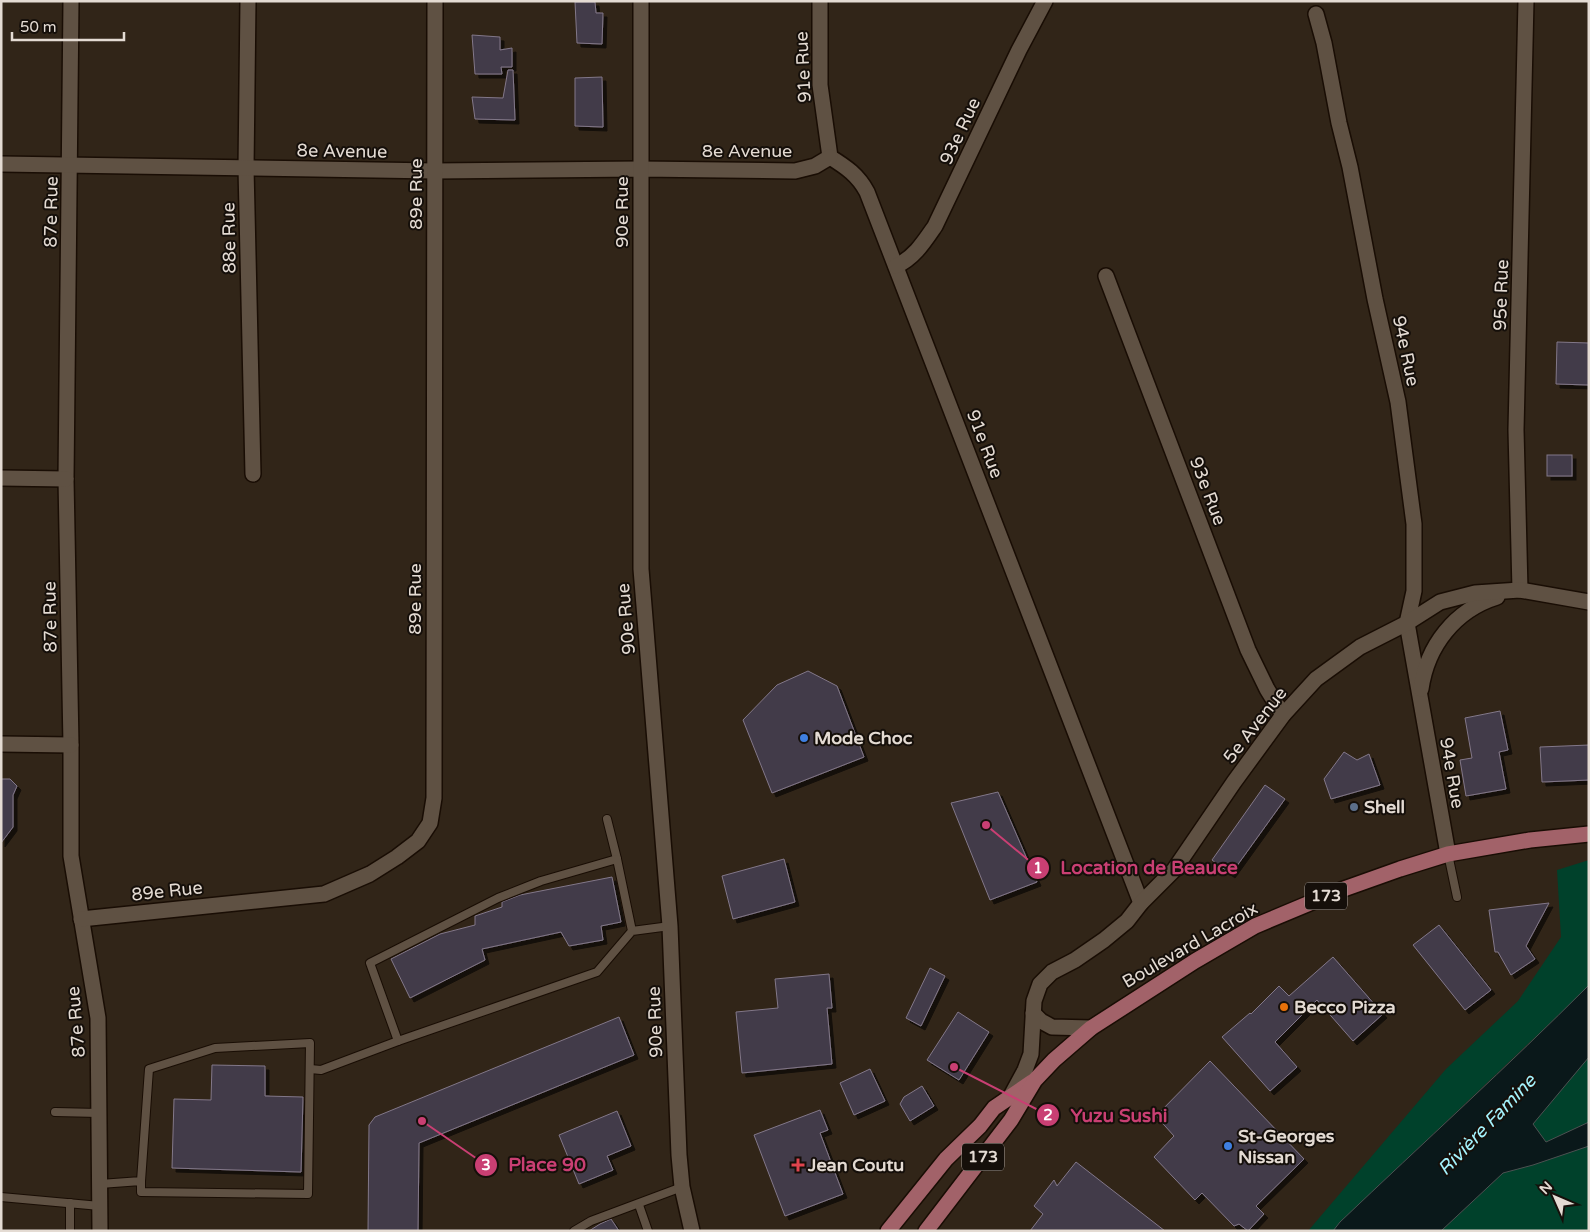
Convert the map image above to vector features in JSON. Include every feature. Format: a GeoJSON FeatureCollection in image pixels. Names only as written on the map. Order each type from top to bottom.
{"type":"FeatureCollection","features":[{"type":"Feature","properties":{"kind":"main road","name":"Boulevard Lacroix"},"geometry":{"type":"LineString","coordinates":[[926,1231],[1011,1120],[1035,1080],[1054,1060],[1091,1028],[1194,961],[1255,926],[1341,890],[1448,854],[1530,840],[1589,834]]}},
{"type":"Feature","properties":{"kind":"main road","name":"Boulevard Lacroix"},"geometry":{"type":"LineString","coordinates":[[888,1231],[946,1159],[980,1126],[994,1108],[1035,1080]]}},
{"type":"Feature","properties":{"kind":"street","name":"87e Rue"},"geometry":{"type":"LineString","coordinates":[[71,1],[66,479],[72,745],[71,856],[98,1018],[100,1231]]}},
{"type":"Feature","properties":{"kind":"street","name":"88e Rue"},"geometry":{"type":"LineString","coordinates":[[248,1],[246,168],[253,474]]}},
{"type":"Feature","properties":{"kind":"street","name":"89e Rue"},"geometry":{"type":"LineString","coordinates":[[81,919],[324,894],[370,874],[397,858],[418,842],[430,823],[434,798],[435,1]]}},
{"type":"Feature","properties":{"kind":"street","name":"90e Rue"},"geometry":{"type":"LineString","coordinates":[[641,1],[641,569],[670,926],[682,1187],[692,1231]]}},
{"type":"Feature","properties":{"kind":"street","name":"91e Rue"},"geometry":{"type":"LineString","coordinates":[[820,1],[820,85],[830,157],[850,170],[860,180],[867,192],[1141,904]]}},
{"type":"Feature","properties":{"kind":"street","name":"93e Rue"},"geometry":{"type":"LineString","coordinates":[[896,266],[906,262],[921,247],[935,226],[1019,50],[1045,1]]}},
{"type":"Feature","properties":{"kind":"street","name":"95e Rue"},"geometry":{"type":"LineString","coordinates":[[1520,590],[1516,430],[1526,1]]}},
{"type":"Feature","properties":{"kind":"street","name":"94e Rue"},"geometry":{"type":"LineString","coordinates":[[1316,14],[1324,43],[1398,402],[1414,524],[1414,591],[1407,622],[1448,854]]}},
{"type":"Feature","properties":{"kind":"street","name":"8e Avenue"},"geometry":{"type":"LineString","coordinates":[[1,164],[435,171],[640,169],[795,171],[815,166],[830,157]]}},
{"type":"Feature","properties":{"kind":"street","name":"93e Rue"},"geometry":{"type":"LineString","coordinates":[[1106,276],[1248,650],[1267,689],[1283,715]]}},
{"type":"Feature","properties":{"kind":"street"},"geometry":{"type":"LineString","coordinates":[[1,478],[66,479]]}},
{"type":"Feature","properties":{"kind":"street","name":"5e Avenue"},"geometry":{"type":"LineString","coordinates":[[1012,1094],[1025,1070],[1030,1054],[1033,1012],[1036,993],[1040,984],[1052,972],[1075,960],[1127,921],[1174,870],[1234,782],[1283,715],[1316,679],[1360,647],[1440,602],[1475,593],[1520,590],[1589,602]]}},
{"type":"Feature","properties":{"kind":"street","name":"94e Rue"},"geometry":{"type":"LineString","coordinates":[[1420,699],[1423,675],[1430,657],[1436,644],[1448,628],[1463,613],[1484,601],[1520,590]]}},
{"type":"Feature","properties":{"kind":"street"},"geometry":{"type":"LineString","coordinates":[[1,744],[72,745]]}},
{"type":"Feature","properties":{"kind":"street"},"geometry":{"type":"LineString","coordinates":[[1033,1012],[1041,1021],[1052,1027],[1091,1028]]}},
{"type":"Feature","properties":{"kind":"lane"},"geometry":{"type":"LineString","coordinates":[[607,820],[632,931]]}},
{"type":"Feature","properties":{"kind":"lane"},"geometry":{"type":"LineString","coordinates":[[1448,854],[1457,897]]}},
{"type":"Feature","properties":{"kind":"lane"},"geometry":{"type":"LineString","coordinates":[[398,1041],[370,963],[498,898],[541,881],[617,859]]}},
{"type":"Feature","properties":{"kind":"lane"},"geometry":{"type":"LineString","coordinates":[[310,1069],[321,1070],[398,1041],[597,972],[632,931],[670,926]]}},
{"type":"Feature","properties":{"kind":"lane"},"geometry":{"type":"LineString","coordinates":[[310,1043],[308,1194],[141,1192],[141,1181],[149,1069],[215,1048],[310,1043]]}},
{"type":"Feature","properties":{"kind":"lane"},"geometry":{"type":"LineString","coordinates":[[55,1112],[99,1113]]}},
{"type":"Feature","properties":{"kind":"lane"},"geometry":{"type":"LineString","coordinates":[[100,1184],[141,1181]]}},
{"type":"Feature","properties":{"kind":"lane"},"geometry":{"type":"LineString","coordinates":[[574,1231],[591,1221],[682,1187]]}},
{"type":"Feature","properties":{"kind":"lane"},"geometry":{"type":"LineString","coordinates":[[1,1197],[100,1206]]}},
{"type":"Feature","properties":{"kind":"lane"},"geometry":{"type":"LineString","coordinates":[[70,1203],[70,1231]]}},
{"type":"Feature","properties":{"kind":"lane"},"geometry":{"type":"LineString","coordinates":[[639,1204],[648,1231]]}},
{"type":"Feature","properties":{"kind":"green space"},"geometry":{"type":"Polygon","coordinates":[[[1589,860],[1589,986],[1409,1157],[1342,1231],[1308,1231],[1446,1069],[1518,1001],[1561,937],[1557,870],[1589,860]]]}},
{"type":"Feature","properties":{"kind":"green space"},"geometry":{"type":"Polygon","coordinates":[[[1589,1057],[1589,1122],[1546,1142],[1533,1124],[1589,1057]]]}},
{"type":"Feature","properties":{"kind":"green space"},"geometry":{"type":"Polygon","coordinates":[[[1589,1146],[1589,1231],[1441,1231],[1503,1173],[1589,1146]]]}},
{"type":"Feature","properties":{"kind":"water","name":"Rivière Famine"},"geometry":{"type":"Polygon","coordinates":[[[1589,985],[1589,1057],[1533,1124],[1546,1142],[1589,1122],[1589,1146],[1503,1173],[1441,1231],[1333,1231],[1340,1222],[1497,1075],[1589,985]]]}},
{"type":"Feature","properties":{"kind":"building"},"geometry":{"type":"Polygon","coordinates":[[[575,2],[595,2],[596,13],[603,13],[602,44],[577,43],[575,2]]]}},
{"type":"Feature","properties":{"kind":"building"},"geometry":{"type":"Polygon","coordinates":[[[472,35],[500,37],[500,50],[512,48],[512,67],[501,67],[502,74],[475,74],[472,35]]]}},
{"type":"Feature","properties":{"kind":"building"},"geometry":{"type":"Polygon","coordinates":[[[508,70],[513,70],[515,120],[475,119],[472,97],[503,98],[508,70]]]}},
{"type":"Feature","properties":{"kind":"building"},"geometry":{"type":"Polygon","coordinates":[[[602,77],[603,127],[575,126],[575,78],[602,77]]]}},
{"type":"Feature","properties":{"kind":"building"},"geometry":{"type":"Polygon","coordinates":[[[1557,342],[1589,343],[1589,385],[1556,384],[1557,342]]]}},
{"type":"Feature","properties":{"kind":"building"},"geometry":{"type":"Polygon","coordinates":[[[1547,455],[1572,455],[1572,476],[1547,476],[1547,455]]]}},
{"type":"Feature","properties":{"kind":"building","name":"Mode Choc"},"geometry":{"type":"Polygon","coordinates":[[[808,671],[837,686],[864,757],[772,793],[743,720],[777,685],[808,671]]]}},
{"type":"Feature","properties":{"kind":"building"},"geometry":{"type":"Polygon","coordinates":[[[1500,711],[1508,750],[1499,752],[1506,789],[1466,796],[1460,760],[1472,758],[1465,718],[1500,711]]]}},
{"type":"Feature","properties":{"kind":"building"},"geometry":{"type":"Polygon","coordinates":[[[1589,745],[1589,780],[1542,782],[1540,747],[1589,745]]]}},
{"type":"Feature","properties":{"kind":"building"},"geometry":{"type":"Polygon","coordinates":[[[1344,752],[1357,760],[1369,754],[1380,785],[1331,799],[1324,779],[1344,752]]]}},
{"type":"Feature","properties":{"kind":"building"},"geometry":{"type":"Polygon","coordinates":[[[1,779],[10,779],[17,786],[13,795],[13,827],[1,843],[1,779]]]}},
{"type":"Feature","properties":{"kind":"building"},"geometry":{"type":"Polygon","coordinates":[[[1265,785],[1285,799],[1231,874],[1212,860],[1265,785]]]}},
{"type":"Feature","properties":{"kind":"building"},"geometry":{"type":"Polygon","coordinates":[[[998,792],[1037,882],[990,900],[951,803],[998,792]]]}},
{"type":"Feature","properties":{"kind":"building"},"geometry":{"type":"Polygon","coordinates":[[[784,859],[795,902],[733,919],[722,876],[784,859]]]}},
{"type":"Feature","properties":{"kind":"building"},"geometry":{"type":"Polygon","coordinates":[[[612,877],[621,922],[601,926],[603,940],[569,946],[561,932],[482,949],[485,960],[410,998],[391,959],[440,934],[475,925],[475,916],[502,907],[502,902],[520,895],[612,877]]]}},
{"type":"Feature","properties":{"kind":"building"},"geometry":{"type":"Polygon","coordinates":[[[1549,903],[1526,946],[1535,959],[1511,975],[1498,952],[1495,952],[1489,910],[1549,903]]]}},
{"type":"Feature","properties":{"kind":"building"},"geometry":{"type":"Polygon","coordinates":[[[1439,925],[1491,990],[1465,1010],[1413,945],[1439,925]]]}},
{"type":"Feature","properties":{"kind":"building"},"geometry":{"type":"Polygon","coordinates":[[[1333,957],[1383,1014],[1353,1041],[1317,1000],[1275,1042],[1297,1067],[1270,1091],[1222,1037],[1251,1014],[1279,986],[1289,996],[1333,957]]]}},
{"type":"Feature","properties":{"kind":"building"},"geometry":{"type":"Polygon","coordinates":[[[930,968],[945,976],[921,1026],[906,1018],[930,968]]]}},
{"type":"Feature","properties":{"kind":"building"},"geometry":{"type":"Polygon","coordinates":[[[829,974],[832,1008],[827,1008],[832,1064],[742,1073],[736,1012],[778,1008],[775,979],[829,974]]]}},
{"type":"Feature","properties":{"kind":"building"},"geometry":{"type":"Polygon","coordinates":[[[958,1012],[989,1032],[959,1080],[927,1060],[958,1012]]]}},
{"type":"Feature","properties":{"kind":"building"},"geometry":{"type":"Polygon","coordinates":[[[619,1017],[634,1055],[419,1143],[418,1231],[368,1231],[369,1125],[375,1117],[619,1017]]]}},
{"type":"Feature","properties":{"kind":"building","name":"St-Georges Nissan"},"geometry":{"type":"Polygon","coordinates":[[[1210,1061],[1304,1159],[1256,1206],[1264,1214],[1248,1231],[1239,1224],[1234,1226],[1202,1193],[1195,1200],[1154,1157],[1174,1136],[1156,1116],[1210,1061]]]}},
{"type":"Feature","properties":{"kind":"building"},"geometry":{"type":"Polygon","coordinates":[[[212,1065],[265,1066],[265,1096],[303,1097],[301,1172],[172,1168],[174,1099],[211,1100],[212,1065]]]}},
{"type":"Feature","properties":{"kind":"building"},"geometry":{"type":"Polygon","coordinates":[[[870,1069],[885,1101],[854,1115],[840,1083],[870,1069]]]}},
{"type":"Feature","properties":{"kind":"building"},"geometry":{"type":"Polygon","coordinates":[[[922,1086],[934,1106],[910,1121],[900,1104],[904,1097],[922,1086]]]}},
{"type":"Feature","properties":{"kind":"building","name":"Jean Coutu"},"geometry":{"type":"Polygon","coordinates":[[[820,1110],[828,1130],[820,1133],[843,1194],[785,1216],[754,1135],[820,1110]]]}},
{"type":"Feature","properties":{"kind":"building"},"geometry":{"type":"Polygon","coordinates":[[[617,1111],[631,1146],[607,1156],[613,1170],[579,1184],[559,1135],[617,1111]]]}},
{"type":"Feature","properties":{"kind":"building"},"geometry":{"type":"Polygon","coordinates":[[[1076,1162],[1165,1231],[1030,1231],[1043,1214],[1034,1206],[1054,1180],[1057,1186],[1076,1162]]]}},
{"type":"Feature","properties":{"kind":"building"},"geometry":{"type":"Polygon","coordinates":[[[611,1219],[619,1231],[589,1231],[600,1224],[611,1219]]]}},
{"type":"Feature","properties":{"kind":"place","name":"Mode Choc"},"geometry":{"type":"Point","coordinates":[804,738]}},
{"type":"Feature","properties":{"kind":"place","name":"Shell"},"geometry":{"type":"Point","coordinates":[1354,807]}},
{"type":"Feature","properties":{"kind":"place","name":"Location de Beauce"},"geometry":{"type":"Point","coordinates":[986,825]}},
{"type":"Feature","properties":{"kind":"place","name":"Becco Pizza"},"geometry":{"type":"Point","coordinates":[1284,1007]}},
{"type":"Feature","properties":{"kind":"place","name":"Yuzu Sushi"},"geometry":{"type":"Point","coordinates":[954,1067]}},
{"type":"Feature","properties":{"kind":"place","name":"Place 90"},"geometry":{"type":"Point","coordinates":[422,1121]}},
{"type":"Feature","properties":{"kind":"place","name":"St-Georges Nissan"},"geometry":{"type":"Point","coordinates":[1228,1146]}},
{"type":"Feature","properties":{"kind":"place","name":"Jean Coutu"},"geometry":{"type":"Point","coordinates":[798,1165]}}]}
